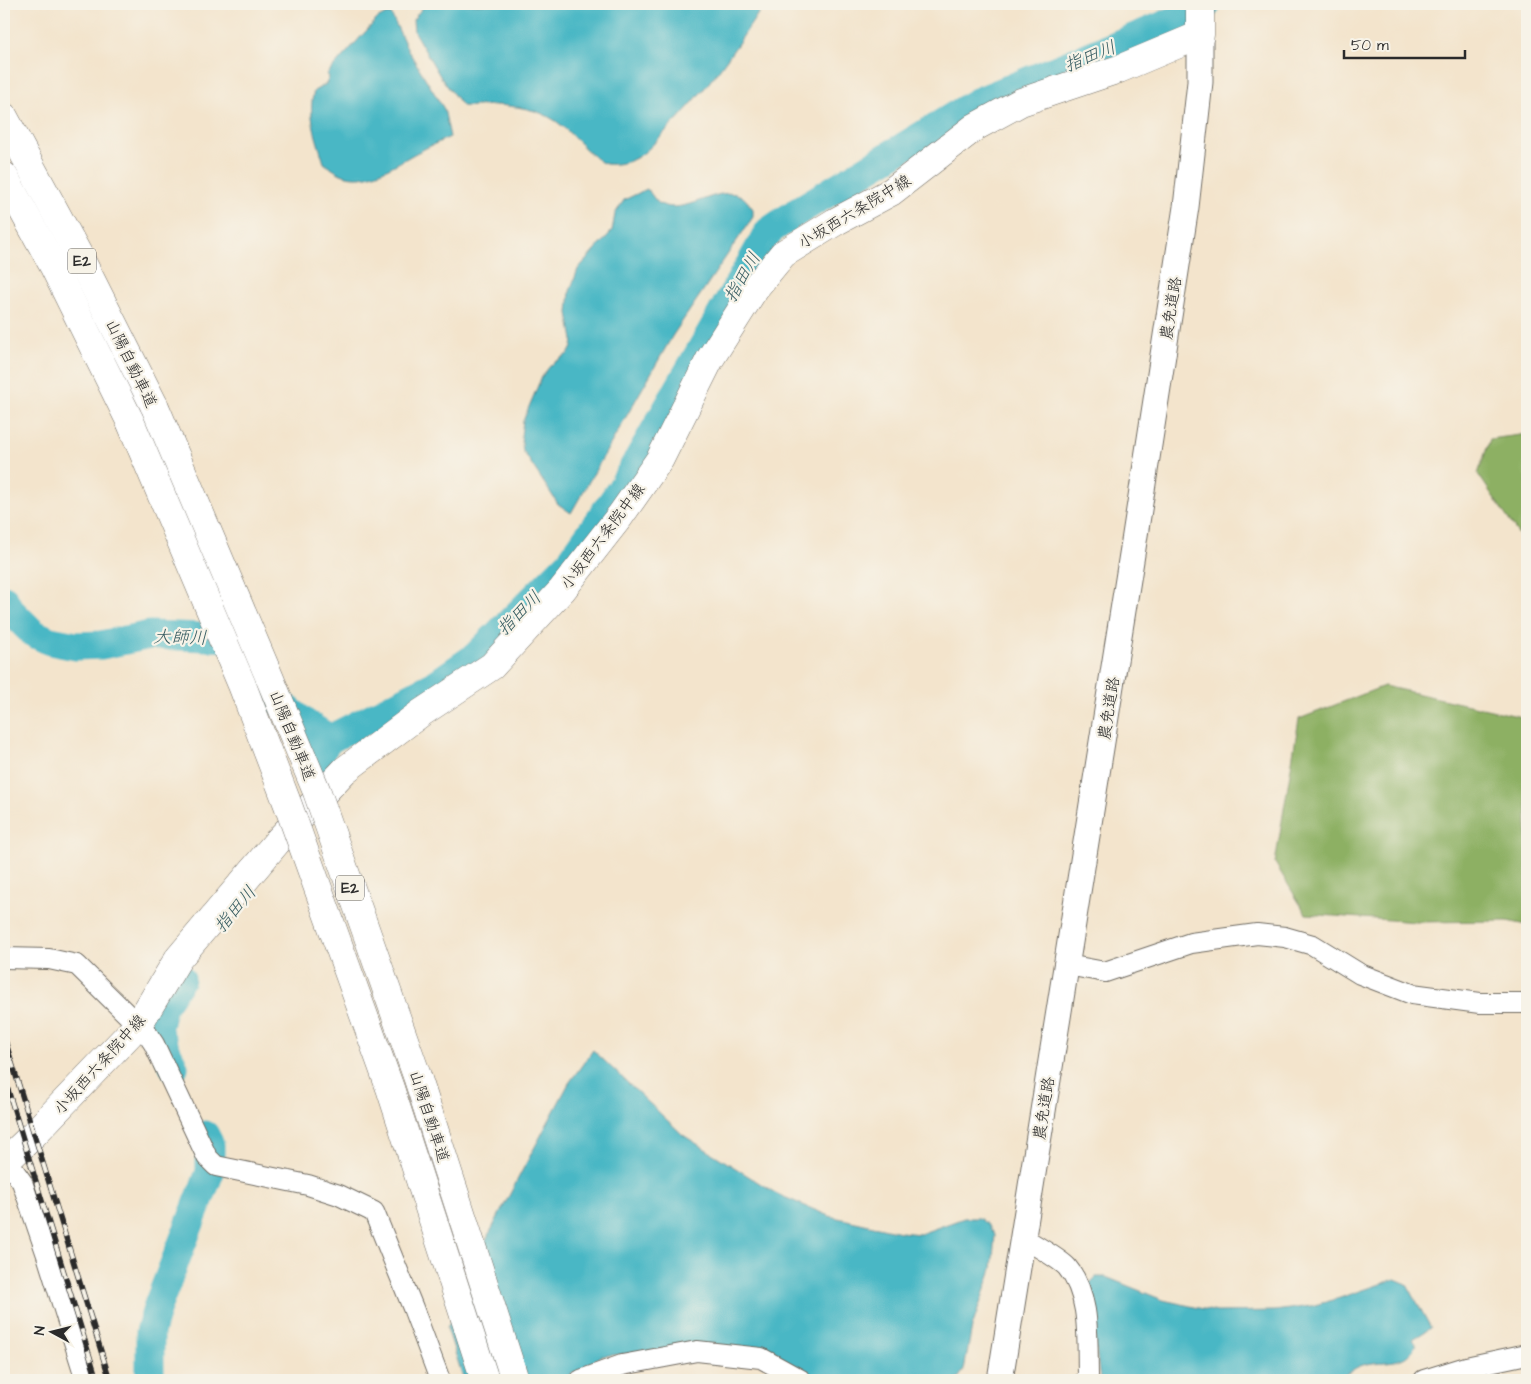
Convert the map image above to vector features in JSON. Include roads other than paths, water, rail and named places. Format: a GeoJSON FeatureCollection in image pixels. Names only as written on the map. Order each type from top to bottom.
{"type":"FeatureCollection","features":[{"type":"Feature","properties":{"kind":"main road","name":"小坂西六条院中線"},"geometry":{"type":"LineString","coordinates":[[5,1162],[138,1025],[178,958],[277,842],[344,770],[398,730],[492,666],[562,590],[620,516],[660,459],[710,359],[755,288],[783,254],[835,222],[891,192],[975,127],[1021,102],[1119,69],[1200,19]]}},
{"type":"Feature","properties":{"kind":"main road","name":"山陽自動車道"},"geometry":{"type":"LineString","coordinates":[[4,117],[79,256],[155,407],[317,792],[420,1085],[515,1380]]}},
{"type":"Feature","properties":{"kind":"main road","name":"山陽自動車道"},"geometry":{"type":"LineString","coordinates":[[4,176],[54,267],[130,420],[242,685],[288,805],[390,1088],[485,1380]]}},
{"type":"Feature","properties":{"kind":"street","name":"農免道路"},"geometry":{"type":"LineString","coordinates":[[1000,1380],[1186,208],[1200,82],[1200,19]]}},
{"type":"Feature","properties":{"kind":"street"},"geometry":{"type":"LineString","coordinates":[[1067,965],[1105,972],[1191,943],[1257,934],[1285,937],[1313,944],[1360,974],[1412,994],[1480,1003],[1527,1003]]}},
{"type":"Feature","properties":{"kind":"street"},"geometry":{"type":"LineString","coordinates":[[4,958],[49,959],[77,965],[138,1025],[154,1044],[211,1162],[308,1185],[339,1195],[374,1212],[440,1380]]}},
{"type":"Feature","properties":{"kind":"street"},"geometry":{"type":"LineString","coordinates":[[5,1162],[22,1182],[86,1380]]}},
{"type":"Feature","properties":{"kind":"street"},"geometry":{"type":"LineString","coordinates":[[1022,1237],[1066,1266],[1076,1283],[1086,1308],[1088,1375],[1086,1380]]}},
{"type":"Feature","properties":{"kind":"street"},"geometry":{"type":"LineString","coordinates":[[581,1380],[622,1365],[698,1351],[761,1358],[802,1380]]}},
{"type":"Feature","properties":{"kind":"street"},"geometry":{"type":"LineString","coordinates":[[1424,1380],[1466,1367],[1527,1354]]}},
{"type":"Feature","properties":{"kind":"water"},"geometry":{"type":"Polygon","coordinates":[[[425,4],[764,4],[718,72],[692,104],[651,147],[633,160],[618,164],[606,164],[595,157],[560,124],[541,113],[503,105],[462,106],[440,76],[414,32],[413,20],[425,4]]]}},
{"type":"Feature","properties":{"kind":"water"},"geometry":{"type":"Polygon","coordinates":[[[386,14],[391,14],[408,50],[444,109],[450,137],[381,172],[361,177],[351,177],[341,174],[324,163],[312,118],[312,100],[314,91],[326,84],[329,77],[327,74],[377,19],[386,14]]]}},
{"type":"Feature","properties":{"kind":"water"},"geometry":{"type":"Polygon","coordinates":[[[647,189],[658,203],[670,207],[690,204],[720,194],[730,193],[739,195],[753,209],[753,217],[673,335],[571,513],[558,504],[523,451],[521,436],[523,421],[542,376],[551,365],[569,353],[572,347],[573,340],[568,313],[570,291],[578,269],[612,231],[615,214],[624,200],[647,189]]]}},
{"type":"Feature","properties":{"kind":"water"},"geometry":{"type":"Polygon","coordinates":[[[593,1050],[683,1135],[777,1194],[829,1216],[900,1232],[920,1234],[964,1218],[979,1218],[988,1225],[995,1235],[992,1269],[972,1327],[964,1370],[957,1380],[814,1380],[745,1350],[652,1352],[601,1356],[563,1380],[464,1380],[447,1328],[487,1238],[523,1169],[569,1083],[593,1050]]]}},
{"type":"Feature","properties":{"kind":"water"},"geometry":{"type":"Polygon","coordinates":[[[1096,1277],[1106,1277],[1163,1300],[1217,1312],[1275,1311],[1311,1306],[1395,1279],[1407,1284],[1431,1328],[1413,1339],[1416,1344],[1406,1357],[1399,1360],[1360,1366],[1340,1378],[1332,1380],[1100,1380],[1089,1293],[1089,1284],[1096,1277]]]}},
{"type":"Feature","properties":{"kind":"waterway","name":"指田川"},"geometry":{"type":"LineString","coordinates":[[319,803],[320,752],[330,739],[433,686],[475,657],[570,562],[621,489],[769,231],[800,210],[977,102],[1167,24],[1207,4]]}},
{"type":"Feature","properties":{"kind":"waterway","name":"大師川"},"geometry":{"type":"LineString","coordinates":[[4,599],[9,609],[33,633],[50,641],[76,646],[101,645],[150,635],[233,638],[251,656],[274,698],[305,723],[330,739]]}},
{"type":"Feature","properties":{"kind":"waterway","name":"指田川"},"geometry":{"type":"LineString","coordinates":[[174,1067],[157,1030],[163,1005],[181,979]]}},
{"type":"Feature","properties":{"kind":"waterway","name":"指田川"},"geometry":{"type":"LineString","coordinates":[[150,1380],[150,1332],[158,1305],[210,1172],[210,1145],[205,1135]]}},
{"type":"Feature","properties":{"kind":"railway"},"geometry":{"type":"LineString","coordinates":[[4,1037],[110,1380]]}},
{"type":"Feature","properties":{"kind":"railway"},"geometry":{"type":"LineString","coordinates":[[4,1077],[97,1380]]}}]}
